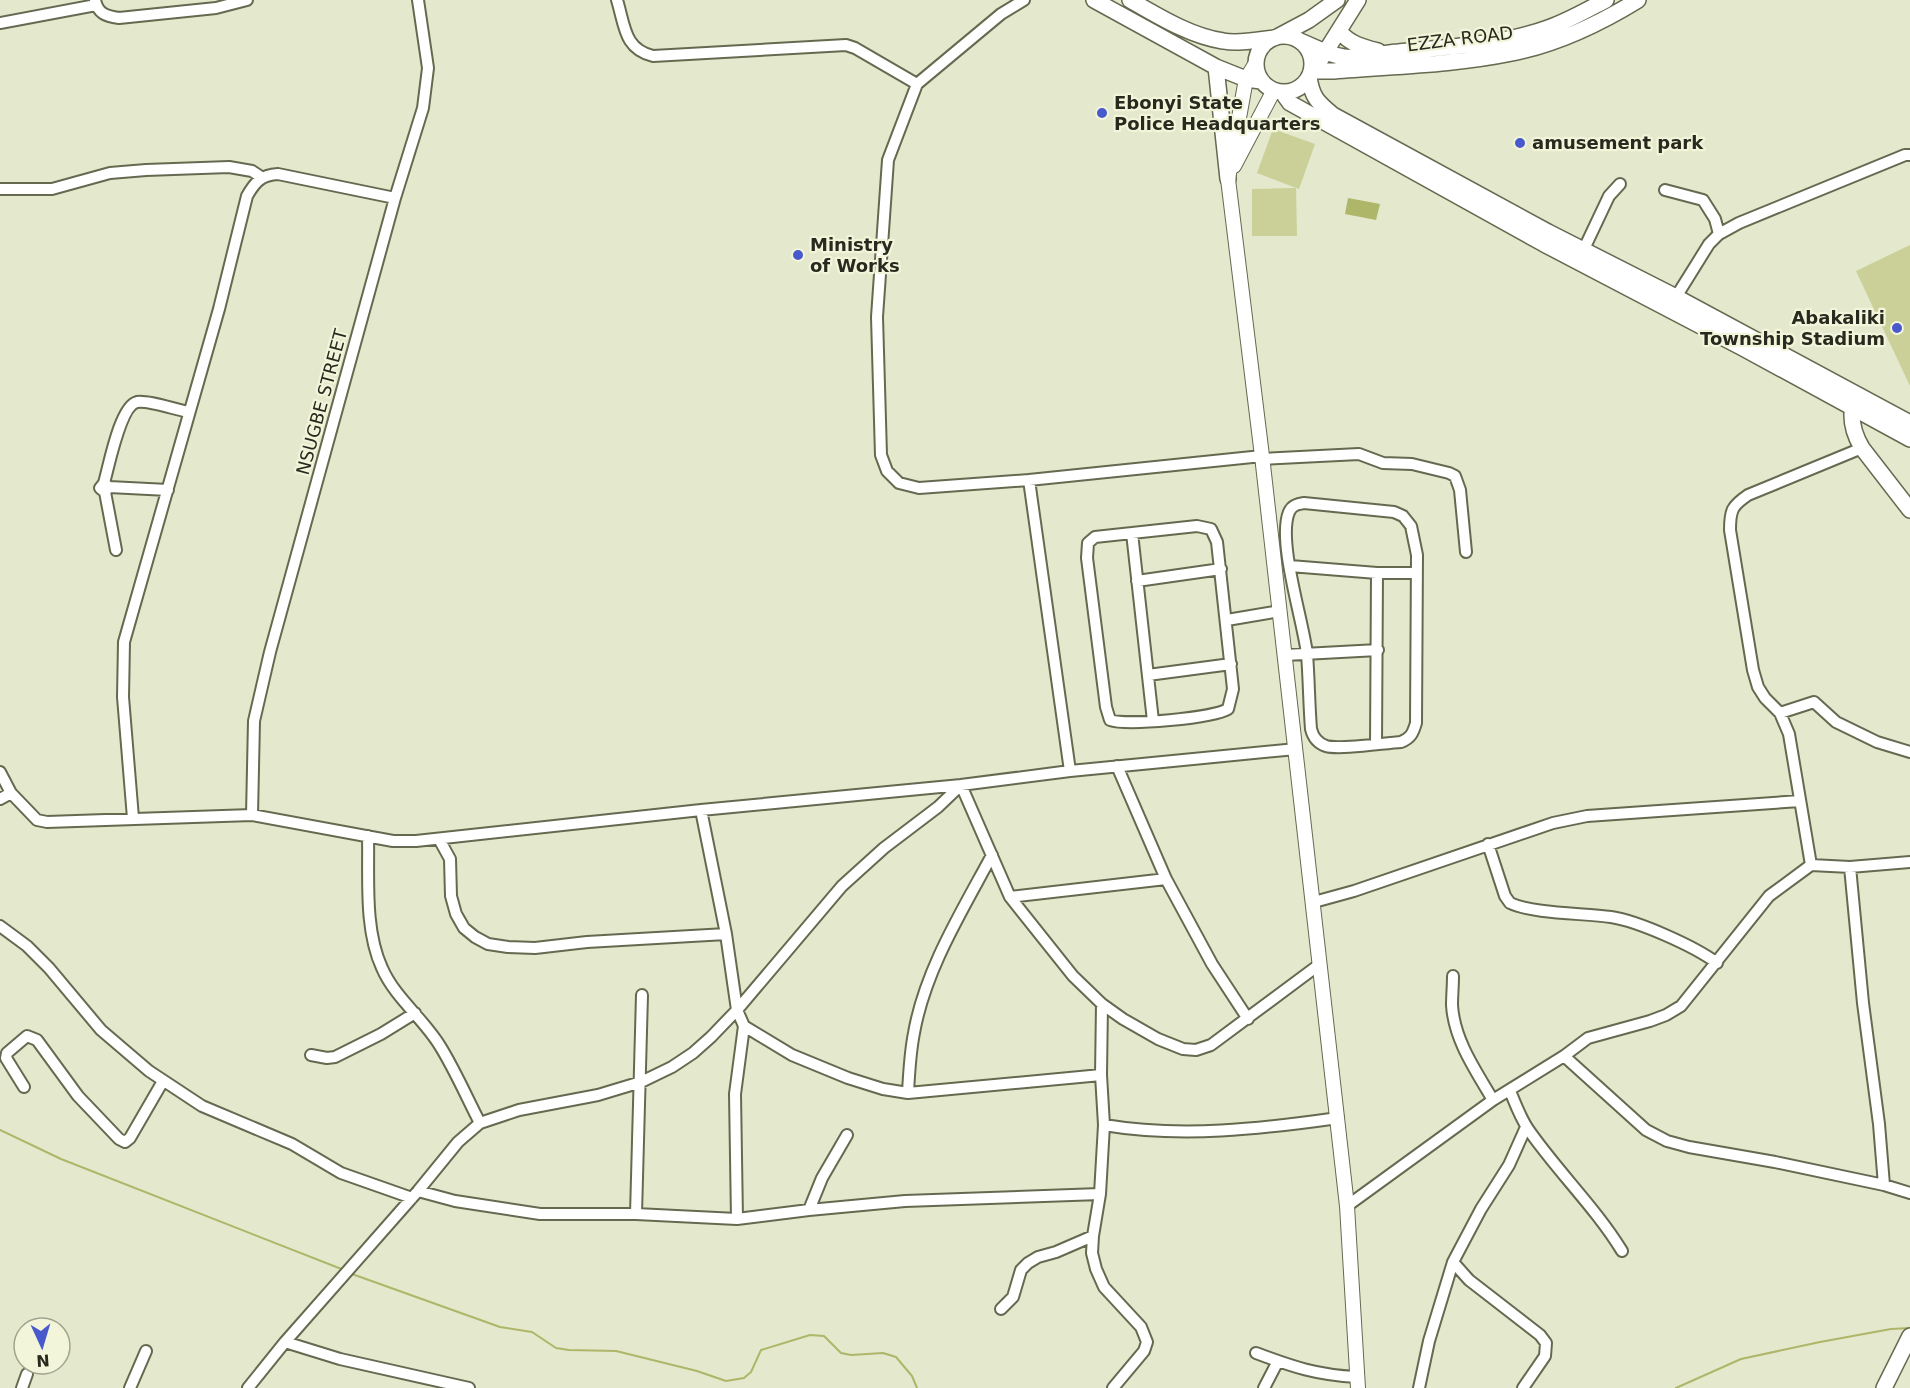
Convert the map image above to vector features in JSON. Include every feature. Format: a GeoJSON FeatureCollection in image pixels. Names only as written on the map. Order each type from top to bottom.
{"type":"FeatureCollection","features":[{"type":"Feature","properties":{"kind":"main road"},"geometry":{"type":"LineString","coordinates":[[1094,0],[1216,67],[1266,85],[1298,88],[1326,53],[1358,0]]}},
{"type":"Feature","properties":{"kind":"main road"},"geometry":{"type":"LineString","coordinates":[[1130,0],[1193,32],[1223,41],[1276,37],[1292,37],[1300,41],[1311,56],[1311,93],[1320,105],[1333,115],[1583,251],[1676,297],[1854,401],[1910,439]]}},
{"type":"Feature","properties":{"kind":"main road"},"geometry":{"type":"LineString","coordinates":[[1337,0],[1309,20],[1263,45],[1259,51],[1256,63],[1266,85],[1290,103],[1483,210],[1854,401],[1910,423]]}},
{"type":"Feature","properties":{"kind":"main road","name":"EZZA ROAD"},"geometry":{"type":"LineString","coordinates":[[1300,41],[1326,53],[1359,58],[1384,53],[1473,45],[1546,28],[1581,14],[1606,0]]}},
{"type":"Feature","properties":{"kind":"main road","name":"EZZA ROAD"},"geometry":{"type":"LineString","coordinates":[[1311,71],[1463,61],[1514,53],[1587,29],[1618,5],[1638,0]]}},
{"type":"Feature","properties":{"kind":"main road"},"geometry":{"type":"LineString","coordinates":[[1339,31],[1345,39],[1356,46],[1384,53]]}},
{"type":"Feature","properties":{"kind":"main road"},"geometry":{"type":"LineString","coordinates":[[1216,67],[1228,179]]}},
{"type":"Feature","properties":{"kind":"main road"},"geometry":{"type":"LineString","coordinates":[[1854,401],[1852,427],[1862,448],[1910,510]]}},
{"type":"Feature","properties":{"kind":"main road"},"geometry":{"type":"LineString","coordinates":[[1884,1388],[1909,1337]]}},
{"type":"Feature","properties":{"kind":"street"},"geometry":{"type":"LineString","coordinates":[[0,23],[96,2],[99,11],[119,18],[216,8],[247,0]]}},
{"type":"Feature","properties":{"kind":"street","name":"NSUGBE STREET"},"geometry":{"type":"LineString","coordinates":[[252,815],[254,721],[273,640],[395,198],[423,108],[428,68],[418,0]]}},
{"type":"Feature","properties":{"kind":"street"},"geometry":{"type":"LineString","coordinates":[[617,0],[631,45],[642,53],[653,56],[846,45],[917,84]]}},
{"type":"Feature","properties":{"kind":"street"},"geometry":{"type":"LineString","coordinates":[[1001,14],[1010,0]]}},
{"type":"Feature","properties":{"kind":"street"},"geometry":{"type":"LineString","coordinates":[[1024,0],[1001,14],[917,84],[888,160],[877,317],[881,455],[887,471],[899,483],[919,488],[1029,480],[1262,457],[1359,454],[1383,463],[1412,464],[1455,476],[1460,489],[1466,552]]}},
{"type":"Feature","properties":{"kind":"street"},"geometry":{"type":"LineString","coordinates":[[1228,179],[1266,85]]}},
{"type":"Feature","properties":{"kind":"street"},"geometry":{"type":"LineString","coordinates":[[1256,1353],[1307,1371],[1358,1382],[1347,1206],[1338,1118],[1228,179],[1266,85]]}},
{"type":"Feature","properties":{"kind":"street"},"geometry":{"type":"LineString","coordinates":[[1676,297],[1701,254],[1719,234],[1739,223],[1910,155]]}},
{"type":"Feature","properties":{"kind":"street"},"geometry":{"type":"LineString","coordinates":[[0,189],[52,189],[110,173],[146,170],[229,167],[252,171],[261,177]]}},
{"type":"Feature","properties":{"kind":"street"},"geometry":{"type":"LineString","coordinates":[[133,818],[123,697],[124,642],[219,309],[247,196],[255,182],[261,177],[278,174],[395,198]]}},
{"type":"Feature","properties":{"kind":"street"},"geometry":{"type":"LineString","coordinates":[[1583,251],[1609,196],[1620,184]]}},
{"type":"Feature","properties":{"kind":"street"},"geometry":{"type":"LineString","coordinates":[[1665,190],[1703,200],[1715,219],[1719,234]]}},
{"type":"Feature","properties":{"kind":"street"},"geometry":{"type":"LineString","coordinates":[[116,550],[106,487],[123,417],[136,402],[189,412]]}},
{"type":"Feature","properties":{"kind":"street"},"geometry":{"type":"LineString","coordinates":[[1811,865],[1789,734],[1780,713],[1758,687],[1753,670],[1730,530],[1730,515],[1736,503],[1748,495],[1862,448]]}},
{"type":"Feature","properties":{"kind":"street"},"geometry":{"type":"LineString","coordinates":[[1029,480],[1070,771]]}},
{"type":"Feature","properties":{"kind":"street"},"geometry":{"type":"LineString","coordinates":[[106,487],[168,490]]}},
{"type":"Feature","properties":{"kind":"street"},"geometry":{"type":"LineString","coordinates":[[1304,503],[1394,512],[1403,516],[1411,526],[1417,555],[1417,573],[1416,723],[1413,733],[1401,742],[1332,747],[1319,743],[1311,729],[1306,654],[1286,530],[1289,512],[1297,504],[1304,503]]}},
{"type":"Feature","properties":{"kind":"street"},"geometry":{"type":"LineString","coordinates":[[1197,526],[1211,529],[1217,543],[1221,569],[1233,689],[1228,709],[1222,713],[1209,716],[1118,722],[1110,720],[1107,715],[1087,558],[1088,543],[1091,539],[1132,533],[1197,526]]}},
{"type":"Feature","properties":{"kind":"street"},"geometry":{"type":"LineString","coordinates":[[1132,533],[1153,720]]}},
{"type":"Feature","properties":{"kind":"street"},"geometry":{"type":"LineString","coordinates":[[1290,566],[1377,573],[1417,573]]}},
{"type":"Feature","properties":{"kind":"street"},"geometry":{"type":"LineString","coordinates":[[1137,581],[1221,569]]}},
{"type":"Feature","properties":{"kind":"street"},"geometry":{"type":"LineString","coordinates":[[1376,744],[1377,573]]}},
{"type":"Feature","properties":{"kind":"street"},"geometry":{"type":"LineString","coordinates":[[1227,620],[1280,611]]}},
{"type":"Feature","properties":{"kind":"street"},"geometry":{"type":"LineString","coordinates":[[1285,655],[1378,650]]}},
{"type":"Feature","properties":{"kind":"street"},"geometry":{"type":"LineString","coordinates":[[1148,675],[1231,664]]}},
{"type":"Feature","properties":{"kind":"street"},"geometry":{"type":"LineString","coordinates":[[1780,713],[1814,702],[1836,722],[1877,742],[1910,752]]}},
{"type":"Feature","properties":{"kind":"street"},"geometry":{"type":"LineString","coordinates":[[0,772],[11,793],[37,820],[47,822],[252,815],[393,841],[439,839],[1296,749]]}},
{"type":"Feature","properties":{"kind":"street"},"geometry":{"type":"LineString","coordinates":[[1117,766],[1166,879],[1212,963],[1248,1019]]}},
{"type":"Feature","properties":{"kind":"street"},"geometry":{"type":"LineString","coordinates":[[961,785],[1010,897],[1073,976],[1102,1004],[1158,1039],[1183,1049],[1197,1050],[1211,1045],[1320,964]]}},
{"type":"Feature","properties":{"kind":"street"},"geometry":{"type":"LineString","coordinates":[[248,1388],[458,1142],[480,1124],[519,1110],[598,1095],[641,1082],[672,1067],[693,1053],[737,1010],[842,886],[884,848],[939,807],[961,785]]}},
{"type":"Feature","properties":{"kind":"street"},"geometry":{"type":"LineString","coordinates":[[0,799],[11,793]]}},
{"type":"Feature","properties":{"kind":"street"},"geometry":{"type":"LineString","coordinates":[[1314,902],[1354,891],[1553,823],[1587,816],[1800,801]]}},
{"type":"Feature","properties":{"kind":"street"},"geometry":{"type":"LineString","coordinates":[[701,810],[726,934],[737,1010],[744,1026],[735,1094],[737,1219]]}},
{"type":"Feature","properties":{"kind":"street"},"geometry":{"type":"LineString","coordinates":[[368,836],[373,940],[381,968],[392,987],[439,1045],[480,1124]]}},
{"type":"Feature","properties":{"kind":"street"},"geometry":{"type":"LineString","coordinates":[[439,839],[450,859],[452,896],[456,914],[464,928],[488,944],[535,948],[587,942],[726,934]]}},
{"type":"Feature","properties":{"kind":"street"},"geometry":{"type":"LineString","coordinates":[[1488,844],[1510,903],[1526,908],[1614,917],[1700,951],[1716,963]]}},
{"type":"Feature","properties":{"kind":"street"},"geometry":{"type":"LineString","coordinates":[[908,1093],[910,1057],[921,1005],[938,962],[992,855]]}},
{"type":"Feature","properties":{"kind":"street"},"geometry":{"type":"LineString","coordinates":[[1347,1206],[1493,1100],[1588,1038],[1666,1015],[1681,1006],[1769,896],[1811,865],[1850,867],[1910,862]]}},
{"type":"Feature","properties":{"kind":"street"},"geometry":{"type":"LineString","coordinates":[[1850,867],[1884,1185]]}},
{"type":"Feature","properties":{"kind":"street"},"geometry":{"type":"LineString","coordinates":[[1010,897],[1166,879]]}},
{"type":"Feature","properties":{"kind":"street"},"geometry":{"type":"LineString","coordinates":[[0,926],[27,946],[49,968],[101,1030],[163,1081],[202,1106],[292,1144],[341,1173],[415,1195],[540,1214],[636,1214],[737,1219],[809,1209],[906,1201],[1100,1194]]}},
{"type":"Feature","properties":{"kind":"street"},"geometry":{"type":"LineString","coordinates":[[1453,976],[1452,1006],[1457,1032],[1474,1068],[1493,1100]]}},
{"type":"Feature","properties":{"kind":"street"},"geometry":{"type":"LineString","coordinates":[[636,1214],[642,995]]}},
{"type":"Feature","properties":{"kind":"street"},"geometry":{"type":"LineString","coordinates":[[1102,1004],[1101,1075],[1104,1125],[1100,1194],[1092,1253],[1104,1287],[1142,1327],[1147,1342],[1144,1351],[1113,1388]]}},
{"type":"Feature","properties":{"kind":"street"},"geometry":{"type":"LineString","coordinates":[[311,1055],[335,1057],[381,1034],[415,1013]]}},
{"type":"Feature","properties":{"kind":"street"},"geometry":{"type":"LineString","coordinates":[[744,1026],[792,1055],[848,1078],[883,1089],[908,1093],[1101,1075]]}},
{"type":"Feature","properties":{"kind":"street"},"geometry":{"type":"LineString","coordinates":[[24,1087],[6,1058],[7,1053],[27,1036],[31,1036],[37,1040],[78,1096],[123,1142],[130,1138],[163,1081]]}},
{"type":"Feature","properties":{"kind":"street"},"geometry":{"type":"LineString","coordinates":[[1563,1056],[1646,1130],[1667,1141],[1884,1185],[1910,1193]]}},
{"type":"Feature","properties":{"kind":"street"},"geometry":{"type":"LineString","coordinates":[[1510,1090],[1526,1126],[1572,1187],[1608,1228],[1622,1251]]}},
{"type":"Feature","properties":{"kind":"street"},"geometry":{"type":"LineString","coordinates":[[1104,1125],[1129,1129],[1210,1130],[1272,1127],[1338,1118]]}},
{"type":"Feature","properties":{"kind":"street"},"geometry":{"type":"LineString","coordinates":[[1419,1388],[1429,1341],[1453,1262],[1481,1209],[1509,1165],[1526,1126]]}},
{"type":"Feature","properties":{"kind":"street"},"geometry":{"type":"LineString","coordinates":[[809,1209],[822,1178],[847,1135]]}},
{"type":"Feature","properties":{"kind":"street"},"geometry":{"type":"LineString","coordinates":[[1001,1309],[1013,1297],[1021,1270],[1028,1263],[1093,1236]]}},
{"type":"Feature","properties":{"kind":"street"},"geometry":{"type":"LineString","coordinates":[[1453,1262],[1470,1280],[1540,1335],[1546,1343],[1545,1356],[1523,1388]]}},
{"type":"Feature","properties":{"kind":"street"},"geometry":{"type":"LineString","coordinates":[[285,1342],[340,1359],[468,1388]]}},
{"type":"Feature","properties":{"kind":"street"},"geometry":{"type":"LineString","coordinates":[[130,1388],[146,1351]]}},
{"type":"Feature","properties":{"kind":"street"},"geometry":{"type":"LineString","coordinates":[[1264,1388],[1278,1361]]}},
{"type":"Feature","properties":{"kind":"shaded area"},"geometry":{"type":"Polygon","coordinates":[[[1273,129],[1315,144],[1299,189],[1257,173],[1273,129]]]}},
{"type":"Feature","properties":{"kind":"shaded area"},"geometry":{"type":"Polygon","coordinates":[[[1296,188],[1297,236],[1252,236],[1252,189],[1296,188]]]}},
{"type":"Feature","properties":{"kind":"shaded area"},"geometry":{"type":"Polygon","coordinates":[[[1348,198],[1380,204],[1376,220],[1345,214],[1348,198]]]}},
{"type":"Feature","properties":{"kind":"shaded area","name":"Abakaliki Township Stadium"},"geometry":{"type":"Polygon","coordinates":[[[1910,245],[1910,386],[1856,271],[1910,245]]]}},
{"type":"Feature","properties":{"kind":"waterway"},"geometry":{"type":"LineString","coordinates":[[0,1130],[61,1159],[344,1270]]}},
{"type":"Feature","properties":{"kind":"waterway"},"geometry":{"type":"LineString","coordinates":[[352,1274],[500,1327],[532,1332],[556,1348],[616,1351],[697,1371],[726,1381],[744,1378],[751,1372],[761,1350],[810,1335],[824,1336],[841,1353],[851,1355],[883,1353],[896,1357],[912,1376],[917,1388]]}},
{"type":"Feature","properties":{"kind":"waterway"},"geometry":{"type":"LineString","coordinates":[[1676,1388],[1741,1359],[1820,1342],[1891,1329],[1910,1328]]}},
{"type":"Feature","properties":{"kind":"place","name":"Ebonyi State Police Headquarters"},"geometry":{"type":"Point","coordinates":[1102,113]}},
{"type":"Feature","properties":{"kind":"place","name":"amusement park"},"geometry":{"type":"Point","coordinates":[1520,143]}},
{"type":"Feature","properties":{"kind":"place","name":"Ministry of Works"},"geometry":{"type":"Point","coordinates":[798,255]}},
{"type":"Feature","properties":{"kind":"place","name":"Abakaliki Township Stadium"},"geometry":{"type":"Point","coordinates":[1897,328]}}]}
